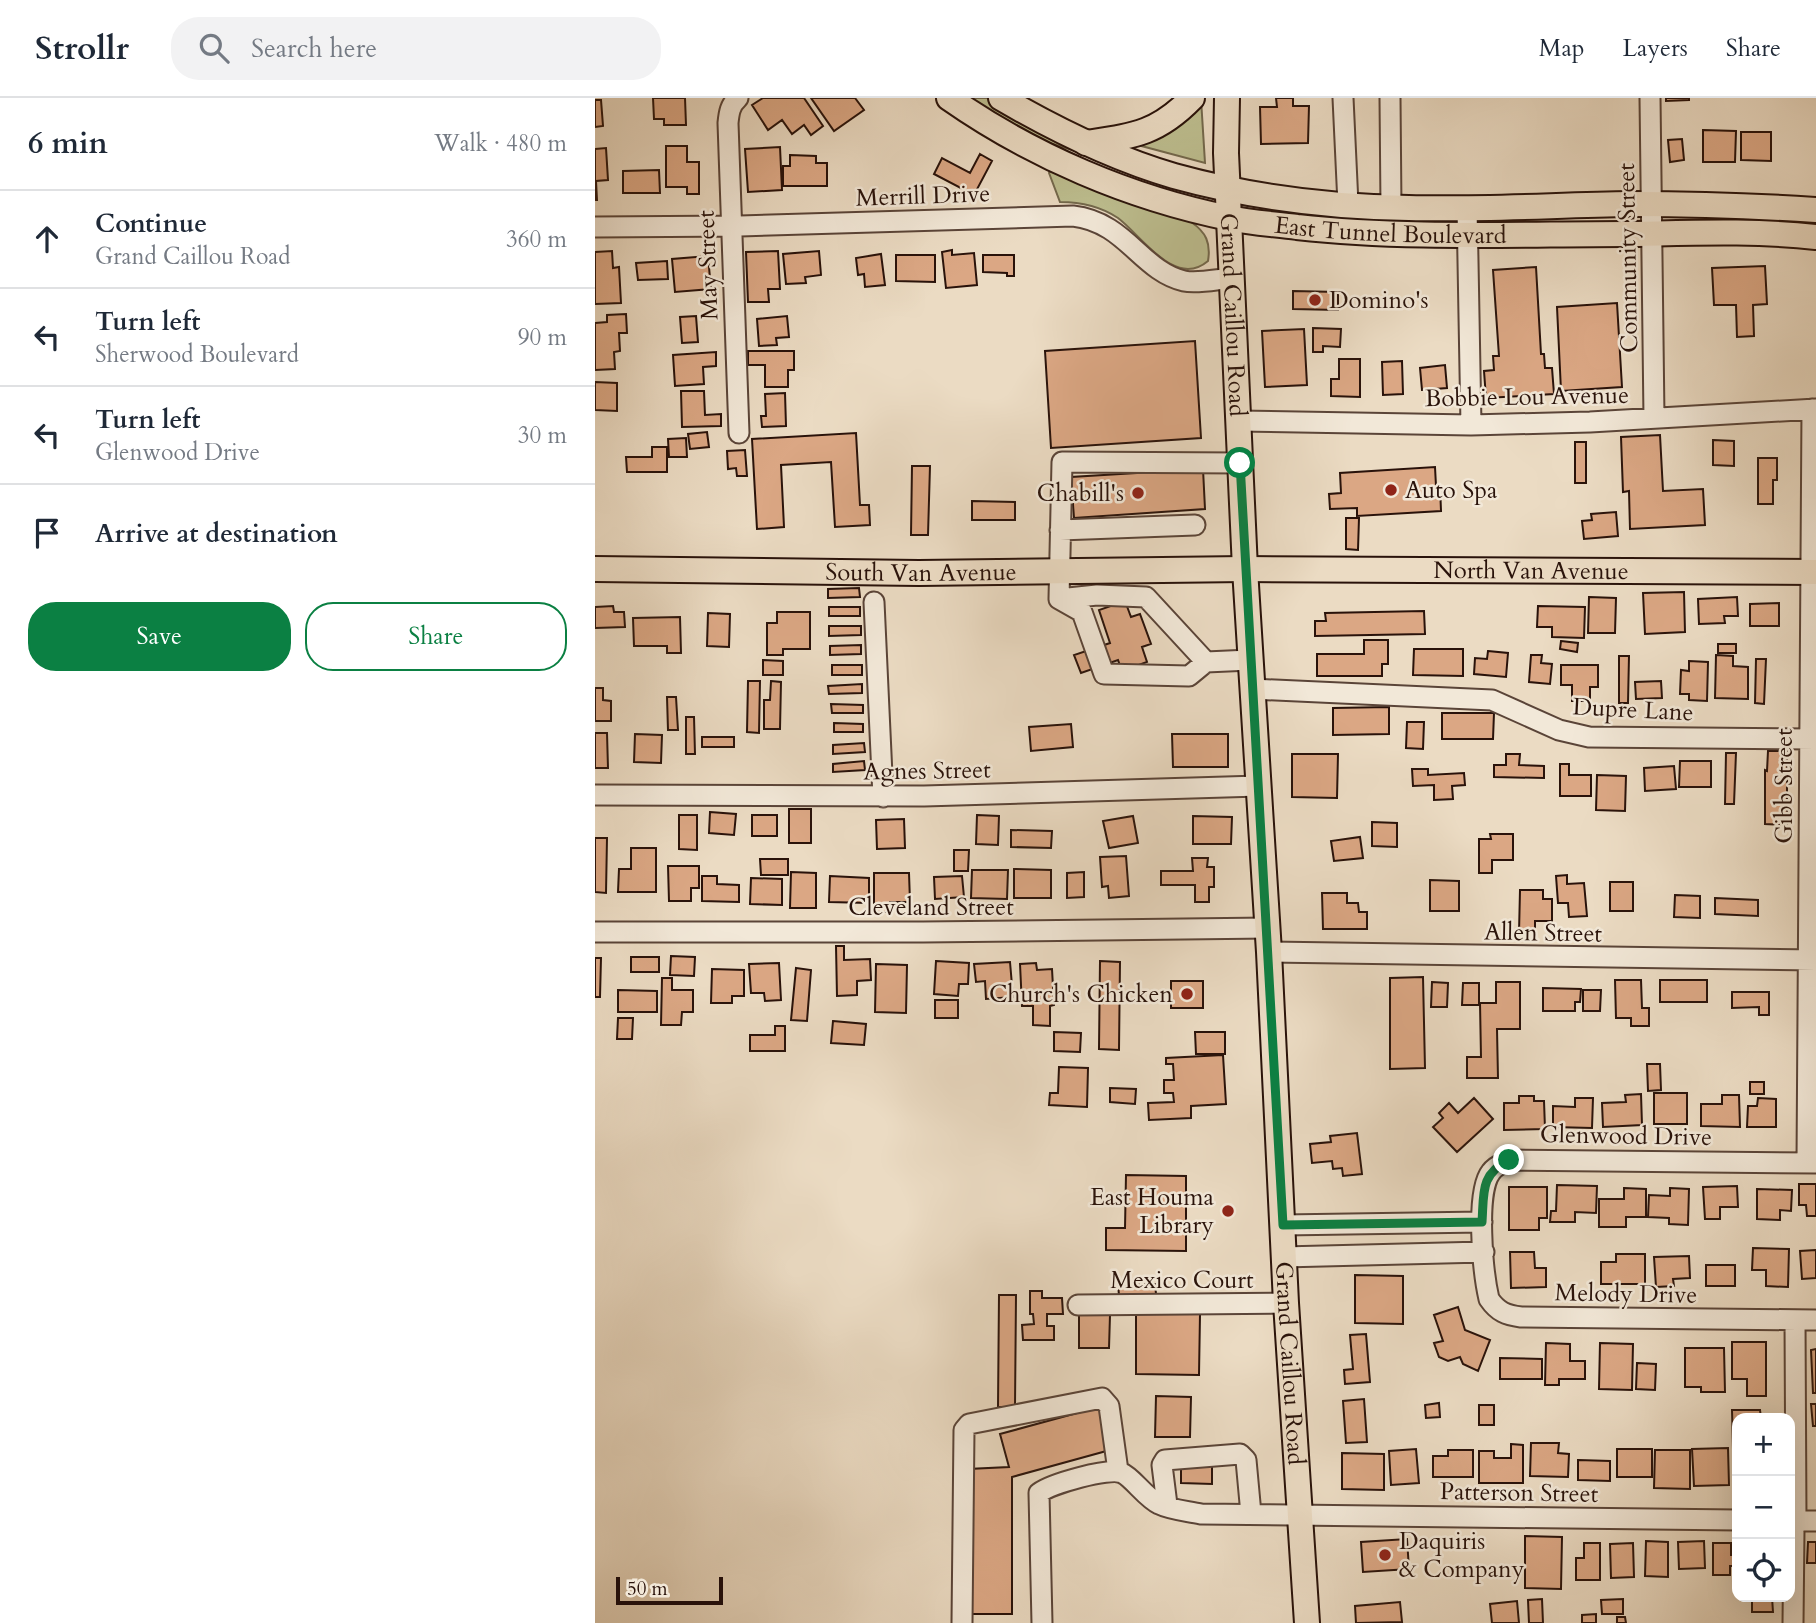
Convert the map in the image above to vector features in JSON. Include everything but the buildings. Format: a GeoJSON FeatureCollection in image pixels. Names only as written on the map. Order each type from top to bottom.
{"type":"FeatureCollection","features":[{"type":"Feature","properties":{"kind":"main road","name":"East Tunnel Boulevard"},"geometry":{"type":"LineString","coordinates":[[949,98],[979,118],[1064,164],[1129,190],[1230,218],[1349,233],[1738,233],[1816,237]]}},
{"type":"Feature","properties":{"kind":"main road","name":"East Tunnel Boulevard"},"geometry":{"type":"LineString","coordinates":[[1001,98],[1054,129],[1111,155],[1173,176],[1228,189],[1304,201],[1391,207],[1651,204],[1816,210]]}},
{"type":"Feature","properties":{"kind":"main road"},"geometry":{"type":"LineString","coordinates":[[1086,143],[1136,135],[1161,125],[1177,114],[1192,98]]}},
{"type":"Feature","properties":{"kind":"main road","name":"Grand Caillou Road"},"geometry":{"type":"LineString","coordinates":[[1227,98],[1228,189],[1245,569],[1269,940],[1283,1258],[1307,1623]]}},
{"type":"Feature","properties":{"kind":"main road","name":"South Van Avenue"},"geometry":{"type":"LineString","coordinates":[[595,569],[905,573],[1245,569]]}},
{"type":"Feature","properties":{"kind":"main road","name":"North Van Avenue"},"geometry":{"type":"LineString","coordinates":[[1245,569],[1813,572]]}},
{"type":"Feature","properties":{"kind":"street","name":"May Street"},"geometry":{"type":"LineString","coordinates":[[738,98],[729,111],[728,123],[739,433]]}},
{"type":"Feature","properties":{"kind":"street"},"geometry":{"type":"LineString","coordinates":[[1343,98],[1348,204]]}},
{"type":"Feature","properties":{"kind":"street"},"geometry":{"type":"LineString","coordinates":[[1390,98],[1391,207]]}},
{"type":"Feature","properties":{"kind":"street","name":"Community Street"},"geometry":{"type":"LineString","coordinates":[[1650,98],[1654,418]]}},
{"type":"Feature","properties":{"kind":"street"},"geometry":{"type":"LineString","coordinates":[[1467,207],[1471,425]]}},
{"type":"Feature","properties":{"kind":"street","name":"Merrill Drive"},"geometry":{"type":"LineString","coordinates":[[595,227],[731,226],[1073,216],[1100,222],[1121,236],[1160,270],[1185,281],[1233,278]]}},
{"type":"Feature","properties":{"kind":"street","name":"Bobbie Lou Avenue"},"geometry":{"type":"LineString","coordinates":[[1239,421],[1471,425],[1814,409]]}},
{"type":"Feature","properties":{"kind":"street","name":"Gibb Street"},"geometry":{"type":"LineString","coordinates":[[1812,1163],[1814,409]]}},
{"type":"Feature","properties":{"kind":"street"},"geometry":{"type":"LineString","coordinates":[[1059,599],[1062,462],[1240,463]]}},
{"type":"Feature","properties":{"kind":"street"},"geometry":{"type":"LineString","coordinates":[[1060,530],[1195,524]]}},
{"type":"Feature","properties":{"kind":"street"},"geometry":{"type":"LineString","coordinates":[[1059,599],[1097,595],[1146,597],[1206,662]]}},
{"type":"Feature","properties":{"kind":"street"},"geometry":{"type":"LineString","coordinates":[[1059,599],[1082,612],[1104,674],[1189,676],[1206,662],[1250,660]]}},
{"type":"Feature","properties":{"kind":"street"},"geometry":{"type":"LineString","coordinates":[[874,602],[883,797]]}},
{"type":"Feature","properties":{"kind":"street","name":"Dupre Lane"},"geometry":{"type":"LineString","coordinates":[[1252,689],[1492,700],[1559,730],[1590,737],[1812,739]]}},
{"type":"Feature","properties":{"kind":"street","name":"Agnes Street"},"geometry":{"type":"LineString","coordinates":[[595,795],[883,797],[1259,786]]}},
{"type":"Feature","properties":{"kind":"street","name":"Cleveland Street"},"geometry":{"type":"LineString","coordinates":[[595,932],[923,932],[1269,940]]}},
{"type":"Feature","properties":{"kind":"street","name":"Allen Street"},"geometry":{"type":"LineString","coordinates":[[1269,940],[1812,960]]}},
{"type":"Feature","properties":{"kind":"street","name":"Glenwood Drive"},"geometry":{"type":"LineString","coordinates":[[1484,1252],[1482,1222],[1485,1183],[1491,1171],[1509,1160],[1812,1163]]}},
{"type":"Feature","properties":{"kind":"street"},"geometry":{"type":"LineString","coordinates":[[1283,1225],[1482,1222]]}},
{"type":"Feature","properties":{"kind":"street"},"geometry":{"type":"LineString","coordinates":[[1283,1258],[1484,1252]]}},
{"type":"Feature","properties":{"kind":"street","name":"Melody Drive"},"geometry":{"type":"LineString","coordinates":[[1484,1252],[1489,1298],[1496,1308],[1506,1315],[1816,1320]]}},
{"type":"Feature","properties":{"kind":"street","name":"Mexico Court"},"geometry":{"type":"LineString","coordinates":[[1078,1305],[1286,1303]]}},
{"type":"Feature","properties":{"kind":"street"},"geometry":{"type":"LineString","coordinates":[[1793,1476],[1795,1320]]}},
{"type":"Feature","properties":{"kind":"street"},"geometry":{"type":"LineString","coordinates":[[962,1623],[964,1430],[969,1424],[1102,1398],[1109,1406],[1118,1471],[1078,1478],[1046,1488],[1039,1493],[1042,1623]]}},
{"type":"Feature","properties":{"kind":"street"},"geometry":{"type":"LineString","coordinates":[[1167,1506],[1162,1465],[1165,1460],[1240,1454],[1246,1460],[1251,1514]]}},
{"type":"Feature","properties":{"kind":"street","name":"Patterson Street"},"geometry":{"type":"LineString","coordinates":[[1118,1471],[1159,1504],[1201,1514],[1732,1520]]}},
{"type":"Feature","properties":{"kind":"street"},"geometry":{"type":"LineString","coordinates":[[1795,1521],[1816,1521]]}},
{"type":"Feature","properties":{"kind":"street"},"geometry":{"type":"LineString","coordinates":[[1793,1623],[1794,1539]]}},
{"type":"Feature","properties":{"kind":"green space"},"geometry":{"type":"Polygon","coordinates":[[[966,98],[989,98],[1086,154],[1039,140],[966,98]]]}},
{"type":"Feature","properties":{"kind":"green space"},"geometry":{"type":"Polygon","coordinates":[[[1201,99],[1205,163],[1134,144],[1201,99]]]}},
{"type":"Feature","properties":{"kind":"green space"},"geometry":{"type":"Polygon","coordinates":[[[1051,170],[1191,222],[1206,238],[1208,261],[1196,268],[1183,269],[1160,257],[1118,218],[1104,210],[1060,202],[1049,173],[1051,170]]]}},
{"type":"Feature","properties":{"kind":"place","name":"Domino's"},"geometry":{"type":"Point","coordinates":[1315,300]}},
{"type":"Feature","properties":{"kind":"place","name":"Auto Spa"},"geometry":{"type":"Point","coordinates":[1391,490]}},
{"type":"Feature","properties":{"kind":"place","name":"Chabill's"},"geometry":{"type":"Point","coordinates":[1138,493]}},
{"type":"Feature","properties":{"kind":"place","name":"Church's Chicken"},"geometry":{"type":"Point","coordinates":[1187,994]}},
{"type":"Feature","properties":{"kind":"place","name":"East Houma Library"},"geometry":{"type":"Point","coordinates":[1228,1211]}},
{"type":"Feature","properties":{"kind":"place","name":"Daquiris & Company"},"geometry":{"type":"Point","coordinates":[1385,1555]}},
{"type":"Feature","properties":{"kind":"route"},"geometry":{"type":"LineString","coordinates":[[1240,463],[1283,1225],[1482,1222],[1485,1183],[1491,1171],[1509,1160]]}}]}
